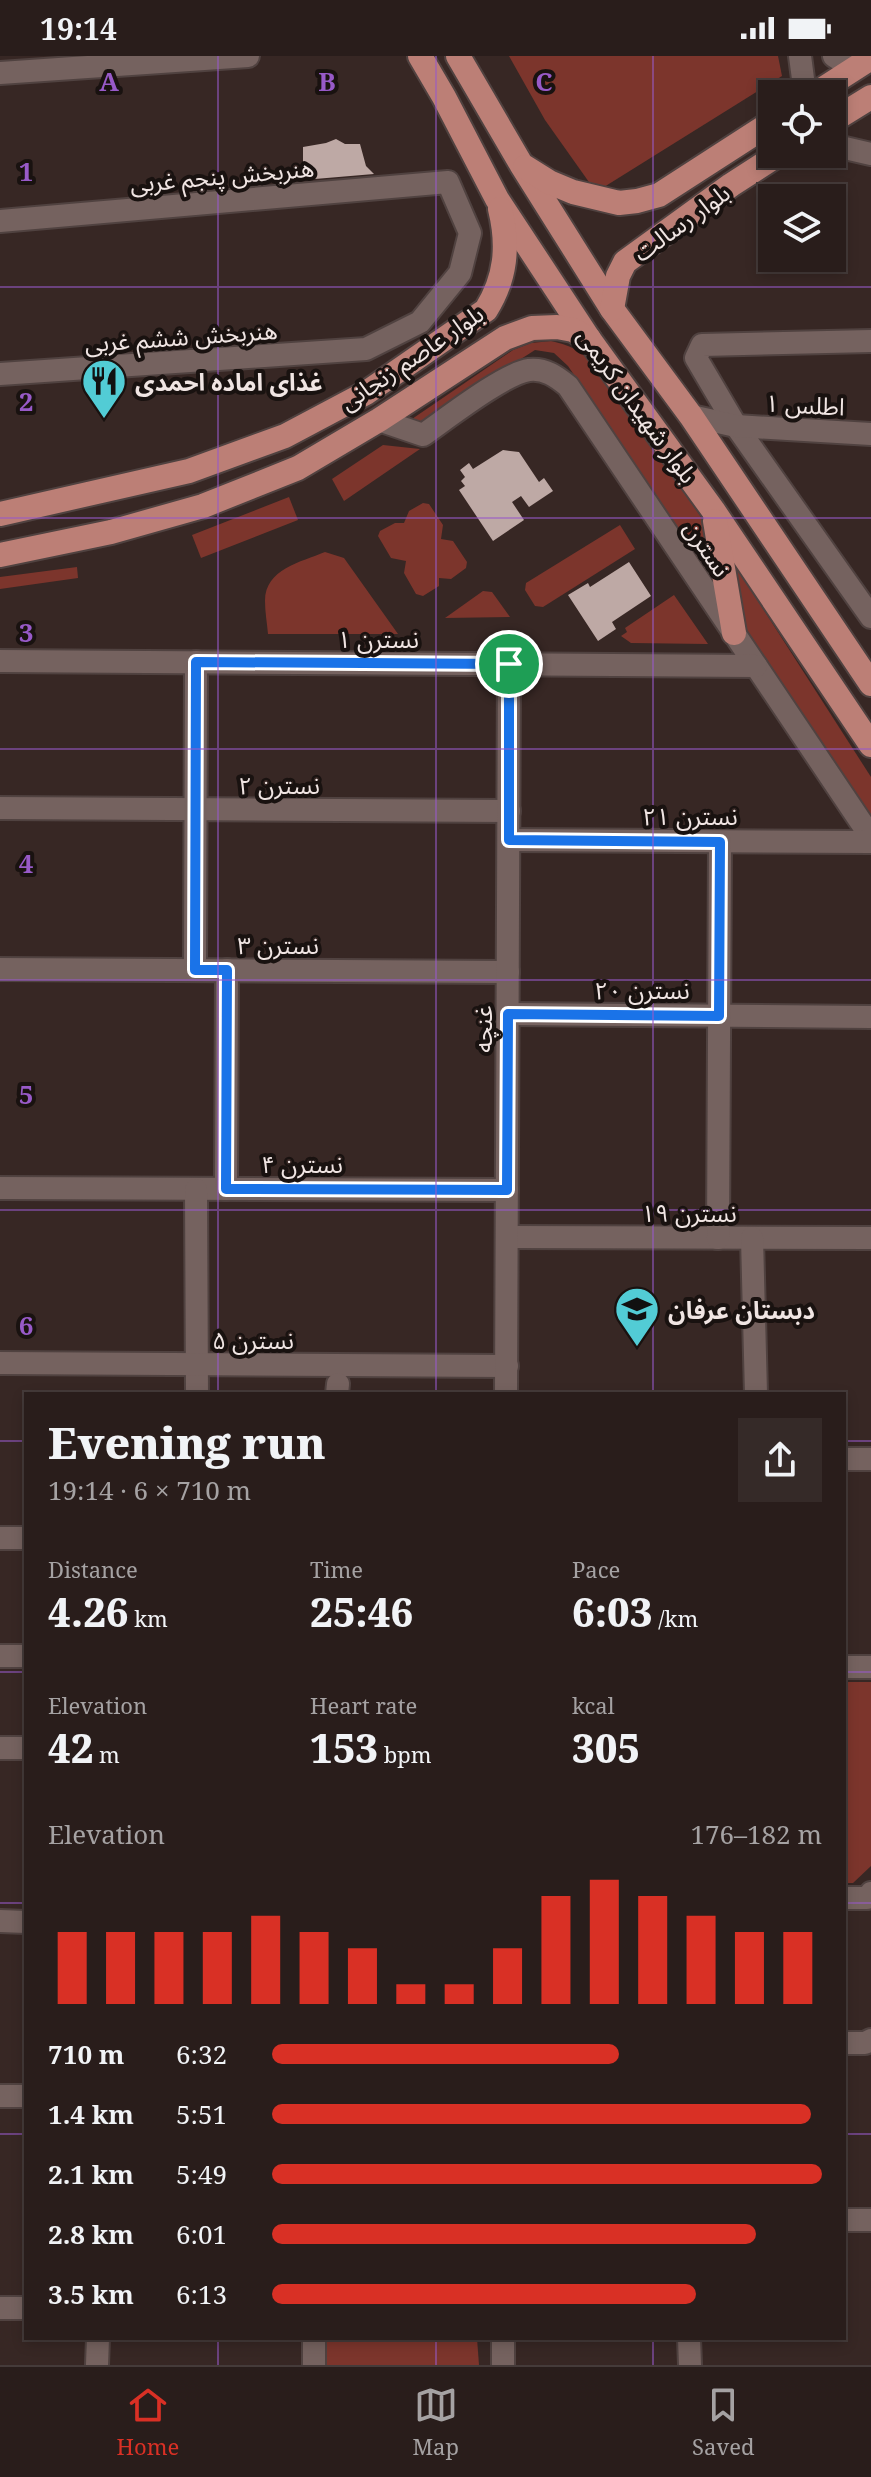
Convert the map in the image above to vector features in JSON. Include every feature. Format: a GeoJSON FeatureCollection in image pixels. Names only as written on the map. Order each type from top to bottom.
{"type":"FeatureCollection","features":[{"type":"Feature","properties":{"kind":"main road","name":"بلوار شهیدان کریمی"},"geometry":{"type":"LineString","coordinates":[[420,56],[497,199],[589,339],[713,510],[871,745]]}},
{"type":"Feature","properties":{"kind":"main road","name":"بلوار شهیدان کریمی"},"geometry":{"type":"LineString","coordinates":[[458,56],[612,309],[691,416],[871,684]]}},
{"type":"Feature","properties":{"kind":"main road"},"geometry":{"type":"LineString","coordinates":[[831,80],[853,61]]}},
{"type":"Feature","properties":{"kind":"main road"},"geometry":{"type":"LineString","coordinates":[[846,112],[871,97]]}},
{"type":"Feature","properties":{"kind":"main road","name":"بلوار رسالت"},"geometry":{"type":"LineString","coordinates":[[521,164],[549,182],[573,192],[619,203],[637,201],[659,195],[758,131]]}},
{"type":"Feature","properties":{"kind":"main road","name":"بلوار رسالت"},"geometry":{"type":"LineString","coordinates":[[612,309],[618,276],[625,262],[758,168]]}},
{"type":"Feature","properties":{"kind":"main road","name":"بلوار عاصم زنجانی"},"geometry":{"type":"LineString","coordinates":[[0,514],[189,471],[285,436],[366,393],[486,310],[504,273],[504,223],[497,199]]}},
{"type":"Feature","properties":{"kind":"main road","name":"بلوار عاصم زنجانی"},"geometry":{"type":"LineString","coordinates":[[0,555],[111,532],[203,506],[298,468],[379,420],[505,338],[532,328],[573,330],[589,339]]}},
{"type":"Feature","properties":{"kind":"main road"},"geometry":{"type":"LineString","coordinates":[[713,510],[734,633]]}},
{"type":"Feature","properties":{"kind":"street"},"geometry":{"type":"LineString","coordinates":[[0,73],[248,56]]}},
{"type":"Feature","properties":{"kind":"street"},"geometry":{"type":"LineString","coordinates":[[800,56],[803,80]]}},
{"type":"Feature","properties":{"kind":"street"},"geometry":{"type":"LineString","coordinates":[[846,148],[871,154]]}},
{"type":"Feature","properties":{"kind":"street","name":"هنربخش پنجم غربی"},"geometry":{"type":"LineString","coordinates":[[0,221],[448,182],[470,233],[460,273],[420,322],[366,349]]}},
{"type":"Feature","properties":{"kind":"street"},"geometry":{"type":"LineString","coordinates":[[867,606],[736,426],[696,358],[702,345],[871,341]]}},
{"type":"Feature","properties":{"kind":"street","name":"هنربخش ششم غربی"},"geometry":{"type":"LineString","coordinates":[[0,374],[366,349]]}},
{"type":"Feature","properties":{"kind":"street","name":"نسترن"},"geometry":{"type":"LineString","coordinates":[[379,420],[423,435],[510,377],[531,370],[552,373],[568,386],[871,840]]}},
{"type":"Feature","properties":{"kind":"street","name":"اطلس ۱"},"geometry":{"type":"LineString","coordinates":[[691,416],[736,426],[871,434]]}},
{"type":"Feature","properties":{"kind":"street","name":"نسترن ۱"},"geometry":{"type":"LineString","coordinates":[[0,661],[756,666]]}},
{"type":"Feature","properties":{"kind":"street"},"geometry":{"type":"LineString","coordinates":[[195,970],[196,662]]}},
{"type":"Feature","properties":{"kind":"street","name":"غنچه"},"geometry":{"type":"LineString","coordinates":[[506,1392],[509,664]]}},
{"type":"Feature","properties":{"kind":"street","name":"نسترن ۲"},"geometry":{"type":"LineString","coordinates":[[0,808],[509,811]]}},
{"type":"Feature","properties":{"kind":"street","name":"نسترن ۲۱"},"geometry":{"type":"LineString","coordinates":[[509,840],[871,840]]}},
{"type":"Feature","properties":{"kind":"street"},"geometry":{"type":"LineString","coordinates":[[718,1238],[720,842]]}},
{"type":"Feature","properties":{"kind":"street","name":"نسترن ۳"},"geometry":{"type":"LineString","coordinates":[[0,969],[508,972]]}},
{"type":"Feature","properties":{"kind":"street"},"geometry":{"type":"LineString","coordinates":[[226,1189],[227,970]]}},
{"type":"Feature","properties":{"kind":"street","name":"نسترن ۲۰"},"geometry":{"type":"LineString","coordinates":[[508,1014],[871,1017]]}},
{"type":"Feature","properties":{"kind":"street","name":"نسترن ۴"},"geometry":{"type":"LineString","coordinates":[[0,1188],[507,1190]]}},
{"type":"Feature","properties":{"kind":"street"},"geometry":{"type":"LineString","coordinates":[[196,1190],[197,1392]]}},
{"type":"Feature","properties":{"kind":"street","name":"نسترن ۱۹"},"geometry":{"type":"LineString","coordinates":[[507,1237],[871,1238]]}},
{"type":"Feature","properties":{"kind":"street"},"geometry":{"type":"LineString","coordinates":[[752,1238],[756,1392]]}},
{"type":"Feature","properties":{"kind":"street","name":"نسترن ۵"},"geometry":{"type":"LineString","coordinates":[[0,1363],[507,1366]]}},
{"type":"Feature","properties":{"kind":"street"},"geometry":{"type":"LineString","coordinates":[[846,1459],[871,1459]]}},
{"type":"Feature","properties":{"kind":"street"},"geometry":{"type":"LineString","coordinates":[[0,1538],[24,1538]]}},
{"type":"Feature","properties":{"kind":"street"},"geometry":{"type":"LineString","coordinates":[[0,1656],[24,1656]]}},
{"type":"Feature","properties":{"kind":"street"},"geometry":{"type":"LineString","coordinates":[[846,1667],[871,1667]]}},
{"type":"Feature","properties":{"kind":"street"},"geometry":{"type":"LineString","coordinates":[[0,1748],[24,1748]]}},
{"type":"Feature","properties":{"kind":"street"},"geometry":{"type":"LineString","coordinates":[[846,1898],[867,1898],[871,1893]]}},
{"type":"Feature","properties":{"kind":"street"},"geometry":{"type":"LineString","coordinates":[[0,1921],[24,1922]]}},
{"type":"Feature","properties":{"kind":"street"},"geometry":{"type":"LineString","coordinates":[[846,2043],[871,2040]]}},
{"type":"Feature","properties":{"kind":"street"},"geometry":{"type":"LineString","coordinates":[[0,2096],[24,2096]]}},
{"type":"Feature","properties":{"kind":"street"},"geometry":{"type":"LineString","coordinates":[[846,2220],[871,2220]]}},
{"type":"Feature","properties":{"kind":"street"},"geometry":{"type":"LineString","coordinates":[[0,2308],[24,2308]]}},
{"type":"Feature","properties":{"kind":"street"},"geometry":{"type":"LineString","coordinates":[[97,2365],[98,2340]]}},
{"type":"Feature","properties":{"kind":"street"},"geometry":{"type":"LineString","coordinates":[[314,2340],[314,2365]]}},
{"type":"Feature","properties":{"kind":"street"},"geometry":{"type":"LineString","coordinates":[[503,2340],[503,2365]]}},
{"type":"Feature","properties":{"kind":"street"},"geometry":{"type":"LineString","coordinates":[[689,2340],[690,2365]]}},
{"type":"Feature","properties":{"kind":"shaded area"},"geometry":{"type":"Polygon","coordinates":[[[509,56],[778,56],[782,76],[776,80],[758,80],[758,91],[596,192],[545,120],[509,56]]]}},
{"type":"Feature","properties":{"kind":"shaded area"},"geometry":{"type":"Polygon","coordinates":[[[551,341],[579,351],[601,370],[703,520],[708,573],[568,366],[554,353],[535,350],[418,425],[412,419],[513,350],[531,343],[551,341]]]}},
{"type":"Feature","properties":{"kind":"shaded area"},"geometry":{"type":"Polygon","coordinates":[[[383,445],[420,449],[344,501],[332,479],[383,445]]]}},
{"type":"Feature","properties":{"kind":"shaded area"},"geometry":{"type":"Polygon","coordinates":[[[289,497],[298,520],[201,558],[192,535],[289,497]]]}},
{"type":"Feature","properties":{"kind":"shaded area"},"geometry":{"type":"Polygon","coordinates":[[[423,503],[429,504],[443,525],[441,539],[453,541],[467,562],[466,568],[451,579],[439,578],[439,586],[423,596],[416,594],[404,573],[406,561],[391,558],[378,536],[380,531],[395,523],[404,523],[409,511],[423,503]]]}},
{"type":"Feature","properties":{"kind":"shaded area"},"geometry":{"type":"Polygon","coordinates":[[[620,525],[635,549],[543,607],[535,606],[525,590],[526,583],[620,525]]]}},
{"type":"Feature","properties":{"kind":"shaded area"},"geometry":{"type":"Polygon","coordinates":[[[325,552],[344,558],[398,634],[268,634],[265,601],[271,581],[295,563],[325,552]]]}},
{"type":"Feature","properties":{"kind":"shaded area"},"geometry":{"type":"Polygon","coordinates":[[[731,559],[871,777],[871,817],[741,621],[731,559]]]}},
{"type":"Feature","properties":{"kind":"shaded area"},"geometry":{"type":"Polygon","coordinates":[[[77,567],[78,578],[0,589],[0,577],[77,567]]]}},
{"type":"Feature","properties":{"kind":"shaded area"},"geometry":{"type":"Polygon","coordinates":[[[483,591],[492,592],[510,617],[445,618],[483,591]]]}},
{"type":"Feature","properties":{"kind":"shaded area"},"geometry":{"type":"Polygon","coordinates":[[[674,595],[708,644],[631,643],[621,636],[627,632],[625,628],[674,595]]]}},
{"type":"Feature","properties":{"kind":"shaded area"},"geometry":{"type":"Polygon","coordinates":[[[846,1682],[871,1682],[871,1866],[853,1883],[846,1883],[846,1682]]]}},
{"type":"Feature","properties":{"kind":"shaded area"},"geometry":{"type":"Polygon","coordinates":[[[324,2340],[477,2340],[479,2365],[322,2365],[324,2340]]]}},
{"type":"Feature","properties":{"kind":"building"},"geometry":{"type":"Polygon","coordinates":[[[336,139],[345,144],[360,144],[366,166],[374,174],[303,180],[303,147],[336,139]]]}},
{"type":"Feature","properties":{"kind":"building"},"geometry":{"type":"Polygon","coordinates":[[[503,450],[519,452],[539,482],[544,478],[553,491],[529,507],[521,496],[512,502],[524,520],[493,541],[459,490],[465,486],[461,481],[465,477],[460,470],[469,463],[473,469],[503,450]]]}},
{"type":"Feature","properties":{"kind":"building"},"geometry":{"type":"Polygon","coordinates":[[[629,562],[651,596],[612,622],[616,629],[598,641],[568,595],[588,583],[590,587],[629,562]]]}},
{"type":"Feature","properties":{"kind":"place","name":"غذای اماده احمدی"},"geometry":{"type":"Point","coordinates":[104,420]}},
{"type":"Feature","properties":{"kind":"place","name":"دبستان عرفان"},"geometry":{"type":"Point","coordinates":[637,1348]}},
{"type":"Feature","properties":{"kind":"route"},"geometry":{"type":"LineString","coordinates":[[196,662],[509,664],[509,840],[720,842],[719,1016],[508,1014],[507,1190],[226,1189],[227,970],[195,970],[196,662]]}}]}
